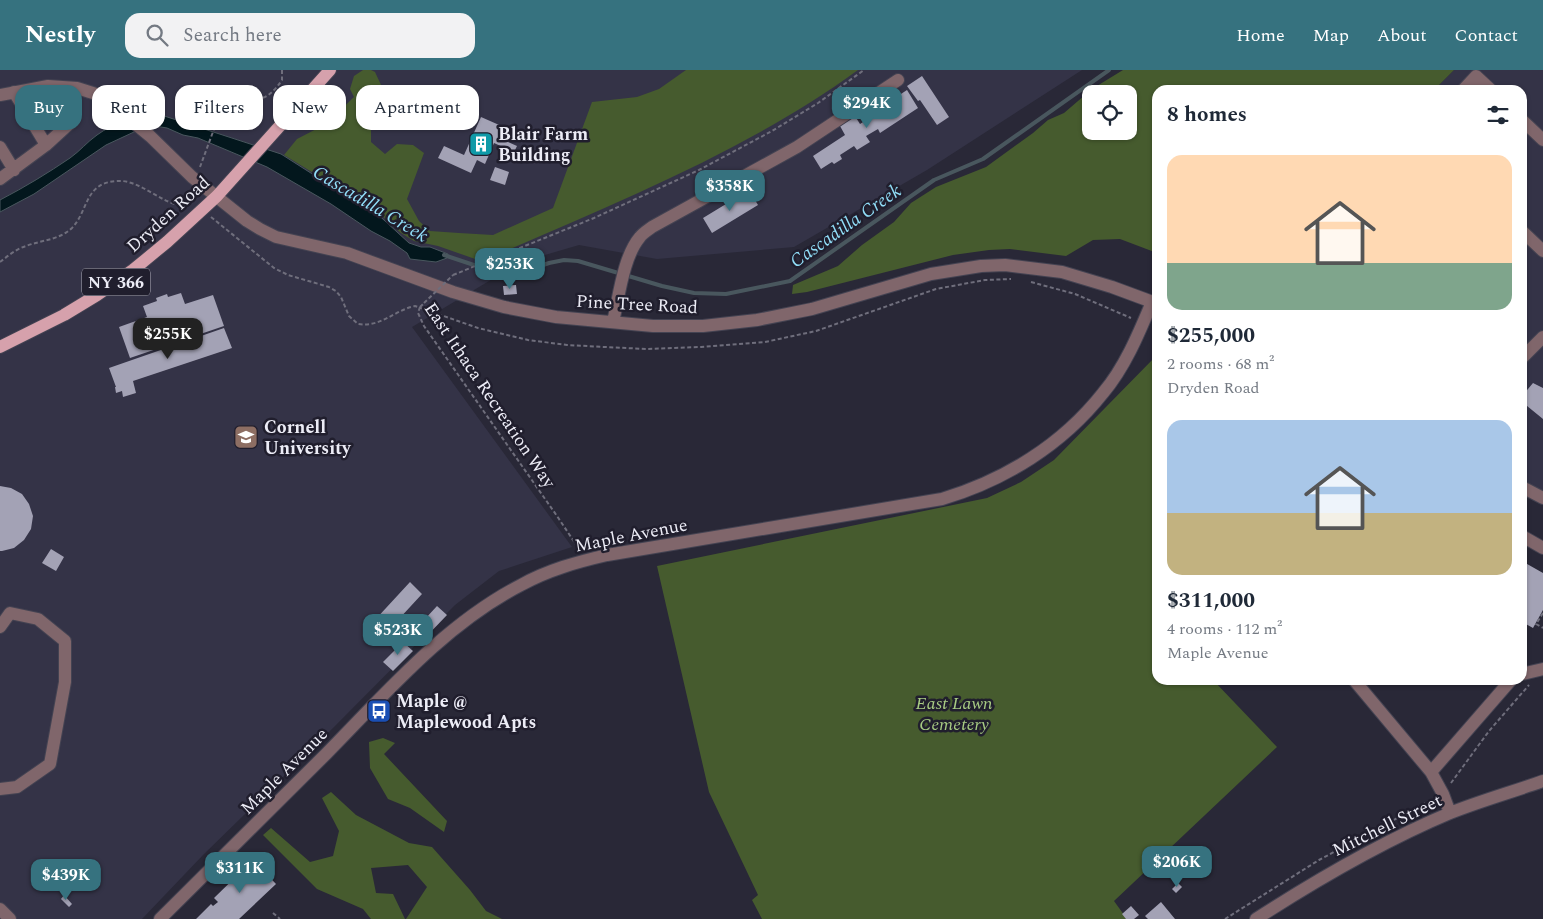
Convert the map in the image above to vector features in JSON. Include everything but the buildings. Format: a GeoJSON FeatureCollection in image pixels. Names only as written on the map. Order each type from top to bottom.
{"type":"FeatureCollection","features":[{"type":"Feature","properties":{"kind":"main road","name":"Dryden Road"},"geometry":{"type":"LineString","coordinates":[[0,347],[64,315],[97,295],[153,253],[217,196],[289,118],[330,70]]}},
{"type":"Feature","properties":{"kind":"street"},"geometry":{"type":"LineString","coordinates":[[1468,85],[1476,76],[1486,85]]}},
{"type":"Feature","properties":{"kind":"street"},"geometry":{"type":"LineString","coordinates":[[613,322],[627,262],[633,247],[641,236],[652,227],[797,147],[898,80]]}},
{"type":"Feature","properties":{"kind":"street","name":"Pine Tree Road"},"geometry":{"type":"LineString","coordinates":[[82,89],[105,99],[150,136],[192,177],[247,221],[276,237],[347,253],[453,292],[504,307],[556,317],[654,326],[703,326],[757,320],[812,308],[931,274],[980,266],[1030,267],[1062,272],[1112,287],[1152,302]]}},
{"type":"Feature","properties":{"kind":"street"},"geometry":{"type":"LineString","coordinates":[[14,92],[46,145]]}},
{"type":"Feature","properties":{"kind":"street","name":"Pine Tree Road"},"geometry":{"type":"LineString","coordinates":[[0,95],[14,92]]}},
{"type":"Feature","properties":{"kind":"street"},"geometry":{"type":"LineString","coordinates":[[1527,125],[1543,140]]}},
{"type":"Feature","properties":{"kind":"street"},"geometry":{"type":"LineString","coordinates":[[0,179],[46,145],[62,130]]}},
{"type":"Feature","properties":{"kind":"street"},"geometry":{"type":"LineString","coordinates":[[0,147],[14,170]]}},
{"type":"Feature","properties":{"kind":"street"},"geometry":{"type":"LineString","coordinates":[[1527,236],[1543,251]]}},
{"type":"Feature","properties":{"kind":"street","name":"Maple Avenue"},"geometry":{"type":"LineString","coordinates":[[160,919],[249,839],[383,696],[443,639],[466,619],[492,601],[522,584],[554,570],[607,555],[942,499],[970,491],[998,479],[1047,447],[1079,420],[1104,393],[1119,370],[1152,309]]}},
{"type":"Feature","properties":{"kind":"street"},"geometry":{"type":"LineString","coordinates":[[1527,353],[1543,337]]}},
{"type":"Feature","properties":{"kind":"street"},"geometry":{"type":"LineString","coordinates":[[1527,490],[1543,498]]}},
{"type":"Feature","properties":{"kind":"street"},"geometry":{"type":"LineString","coordinates":[[1527,539],[1543,548]]}},
{"type":"Feature","properties":{"kind":"street"},"geometry":{"type":"LineString","coordinates":[[0,627],[10,613],[38,619],[65,641],[65,682],[50,764],[17,787],[0,789]]}},
{"type":"Feature","properties":{"kind":"street"},"geometry":{"type":"LineString","coordinates":[[1527,673],[1543,670]]}},
{"type":"Feature","properties":{"kind":"street"},"geometry":{"type":"LineString","coordinates":[[1358,685],[1431,772],[1443,794],[1450,813]]}},
{"type":"Feature","properties":{"kind":"street"},"geometry":{"type":"LineString","coordinates":[[1431,772],[1507,685]]}},
{"type":"Feature","properties":{"kind":"street","name":"Mitchell Street"},"geometry":{"type":"LineString","coordinates":[[1256,919],[1340,866],[1450,813],[1543,781]]}},
{"type":"Feature","properties":{"kind":"street"},"geometry":{"type":"LineString","coordinates":[[0,909],[10,919]]}},
{"type":"Feature","properties":{"kind":"path"},"geometry":{"type":"LineString","coordinates":[[199,170],[221,107],[228,98],[233,96],[254,100],[264,98],[271,94],[282,80],[282,70]]}},
{"type":"Feature","properties":{"kind":"path"},"geometry":{"type":"LineString","coordinates":[[420,307],[453,274],[594,218],[699,170],[772,131],[810,108],[864,70]]}},
{"type":"Feature","properties":{"kind":"path"},"geometry":{"type":"LineString","coordinates":[[0,262],[24,246],[47,241],[66,232],[79,218],[91,193],[106,183],[118,180],[128,182],[156,193],[175,204],[181,205],[189,197]]}},
{"type":"Feature","properties":{"kind":"path","name":"East Ithaca Recreation Way"},"geometry":{"type":"LineString","coordinates":[[216,222],[274,268],[288,275],[329,287],[336,291],[341,297],[349,316],[358,324],[372,325],[408,307],[420,307],[418,313],[424,326],[580,551]]}},
{"type":"Feature","properties":{"kind":"path"},"geometry":{"type":"LineString","coordinates":[[1543,613],[1536,624],[1543,628]]}},
{"type":"Feature","properties":{"kind":"path"},"geometry":{"type":"LineString","coordinates":[[1225,919],[1319,860],[1443,794],[1489,731],[1543,670]]}},
{"type":"Feature","properties":{"kind":"path"},"geometry":{"type":"LineString","coordinates":[[274,913],[280,919]]}},
{"type":"Feature","properties":{"kind":"shaded area","name":"Cornell University"},"geometry":{"type":"Polygon","coordinates":[[[0,70],[1082,70],[927,170],[794,247],[657,259],[579,245],[521,262],[412,327],[572,547],[499,571],[455,605],[203,855],[142,919],[0,919],[0,70]]]}},
{"type":"Feature","properties":{"kind":"shaded area"},"geometry":{"type":"Polygon","coordinates":[[[1454,70],[1543,70],[1543,498],[1527,489],[1527,85],[1439,85],[1454,70]]]}},
{"type":"Feature","properties":{"kind":"shaded area"},"geometry":{"type":"Polygon","coordinates":[[[165,116],[175,120],[175,130],[207,130],[281,154],[373,210],[409,243],[421,247],[430,247],[448,254],[447,258],[436,262],[410,259],[407,253],[390,241],[267,167],[198,138],[183,135],[165,128],[165,116]]]}},
{"type":"Feature","properties":{"kind":"shaded area"},"geometry":{"type":"Polygon","coordinates":[[[138,130],[106,145],[34,194],[0,212],[0,200],[62,164],[103,131],[138,130]]]}},
{"type":"Feature","properties":{"kind":"green space"},"geometry":{"type":"Polygon","coordinates":[[[363,70],[371,70],[375,72],[381,85],[356,85],[356,130],[371,130],[371,142],[385,154],[397,144],[413,145],[424,153],[407,199],[419,221],[430,231],[493,235],[553,208],[592,102],[637,97],[659,89],[686,70],[858,70],[772,126],[680,173],[492,257],[478,260],[438,246],[414,241],[401,233],[379,213],[284,155],[297,139],[314,130],[346,130],[346,105],[354,97],[350,89],[354,76],[363,70]]]}},
{"type":"Feature","properties":{"kind":"green space"},"geometry":{"type":"Polygon","coordinates":[[[1123,70],[1454,70],[1439,85],[1152,85],[1152,251],[1120,239],[1093,240],[1066,256],[1010,249],[989,250],[953,255],[807,292],[792,294],[793,285],[838,266],[862,245],[894,222],[911,203],[936,187],[986,167],[1048,120],[1064,113],[1082,98],[1082,140],[1137,140],[1137,85],[1099,85],[1123,70]]]}},
{"type":"Feature","properties":{"kind":"green space","name":"East Lawn Cemetery"},"geometry":{"type":"Polygon","coordinates":[[[1152,360],[1152,685],[1218,685],[1277,747],[1114,901],[1127,919],[762,919],[752,900],[758,895],[709,792],[657,566],[987,498],[1021,482],[1054,460],[1152,360]]]}},
{"type":"Feature","properties":{"kind":"green space"},"geometry":{"type":"Polygon","coordinates":[[[383,738],[395,743],[384,754],[447,821],[444,832],[410,808],[388,799],[370,768],[369,742],[383,738]]]}},
{"type":"Feature","properties":{"kind":"green space"},"geometry":{"type":"Polygon","coordinates":[[[331,792],[356,815],[409,843],[432,847],[486,911],[502,919],[406,919],[427,887],[408,865],[371,868],[376,893],[393,894],[405,919],[371,919],[363,909],[317,889],[263,835],[271,828],[310,862],[333,856],[339,831],[322,798],[331,792]]]}},
{"type":"Feature","properties":{"kind":"waterway","name":"Cascadilla Creek"},"geometry":{"type":"LineString","coordinates":[[444,255],[501,274],[517,274],[564,260],[578,261],[662,286],[694,293],[726,294],[790,281],[934,180],[983,159],[1109,70]]}},
{"type":"Feature","properties":{"kind":"place","name":"Blair Farm Building"},"geometry":{"type":"Point","coordinates":[481,144]}},
{"type":"Feature","properties":{"kind":"place","name":"Cornell University"},"geometry":{"type":"Point","coordinates":[246,437]}},
{"type":"Feature","properties":{"kind":"place","name":"Maple @ Maplewood Apts"},"geometry":{"type":"Point","coordinates":[379,711]}}]}
